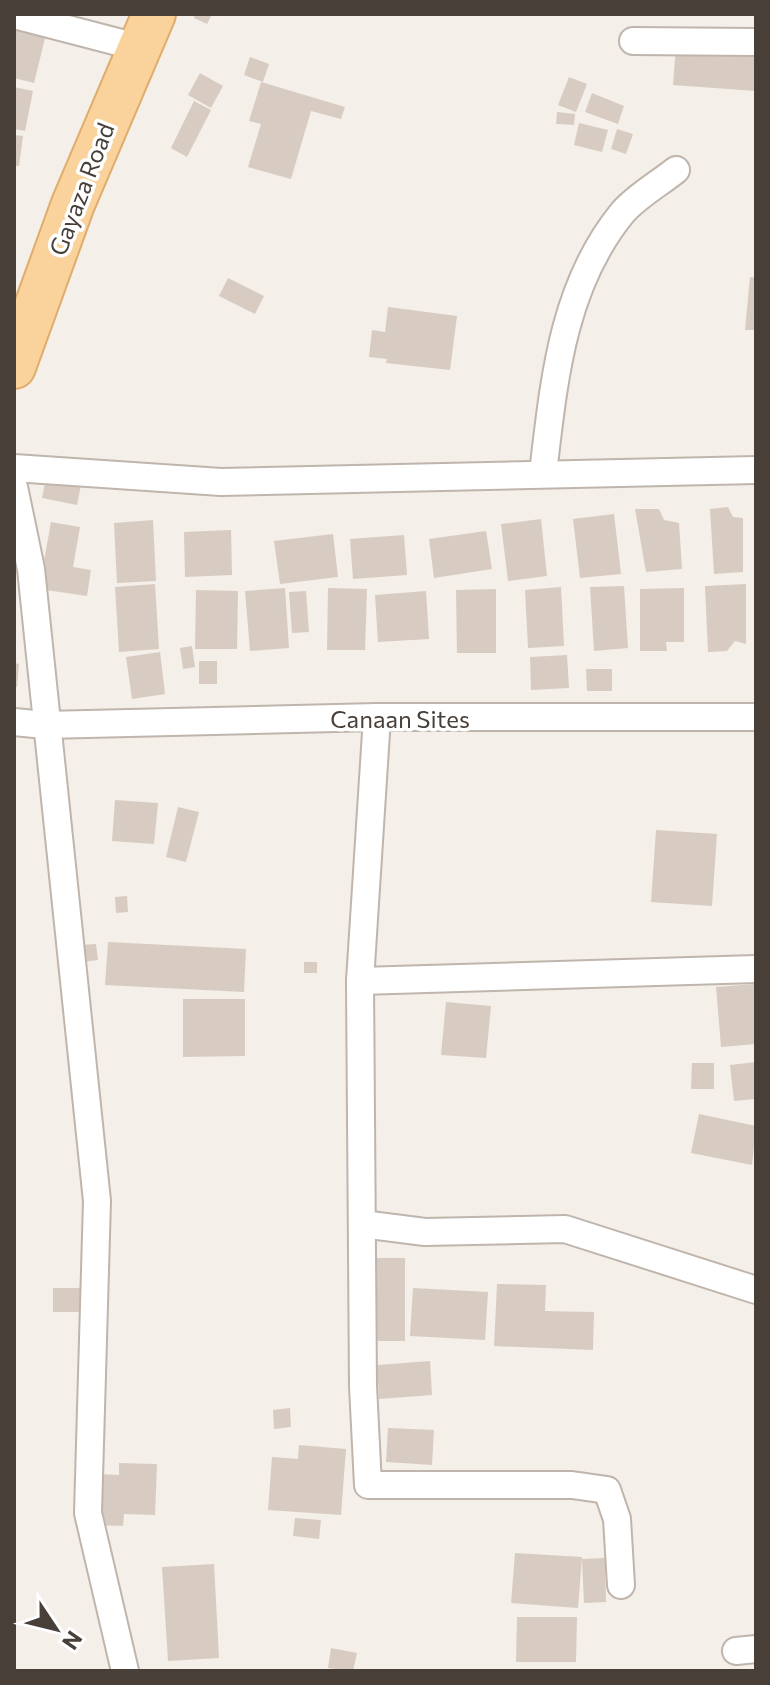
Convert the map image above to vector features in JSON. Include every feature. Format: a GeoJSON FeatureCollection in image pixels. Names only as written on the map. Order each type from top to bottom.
{"type":"FeatureCollection","features":[{"type":"Feature","properties":{"kind":"main road","name":"Gayaza Road"},"geometry":{"type":"LineString","coordinates":[[14,367],[73,204],[146,31]]}},
{"type":"Feature","properties":{"kind":"street"},"geometry":{"type":"LineString","coordinates":[[14,15],[146,31]]}},
{"type":"Feature","properties":{"kind":"street"},"geometry":{"type":"LineString","coordinates":[[633,41],[756,42]]}},
{"type":"Feature","properties":{"kind":"street"},"geometry":{"type":"LineString","coordinates":[[543,473],[554,384],[576,288],[624,211],[676,170]]}},
{"type":"Feature","properties":{"kind":"street"},"geometry":{"type":"LineString","coordinates":[[14,468],[221,482],[756,470]]}},
{"type":"Feature","properties":{"kind":"street"},"geometry":{"type":"LineString","coordinates":[[14,487],[31,569],[97,1201],[88,1513],[125,1671]]}},
{"type":"Feature","properties":{"kind":"street"},"geometry":{"type":"LineString","coordinates":[[377,717],[360,981],[368,1485],[572,1485],[607,1490],[617,1519],[621,1585]]}},
{"type":"Feature","properties":{"kind":"street","name":"Canaan Sites"},"geometry":{"type":"LineString","coordinates":[[14,722],[45,725],[377,717],[756,717]]}},
{"type":"Feature","properties":{"kind":"street"},"geometry":{"type":"LineString","coordinates":[[360,981],[756,969]]}},
{"type":"Feature","properties":{"kind":"street"},"geometry":{"type":"LineString","coordinates":[[362,1224],[425,1232],[565,1229],[756,1290]]}},
{"type":"Feature","properties":{"kind":"building"},"geometry":{"type":"Polygon","coordinates":[[[195,14],[212,14],[207,24],[194,18],[195,14]]]}},
{"type":"Feature","properties":{"kind":"building"},"geometry":{"type":"Polygon","coordinates":[[[14,28],[47,30],[34,83],[14,78],[14,28]]]}},
{"type":"Feature","properties":{"kind":"building"},"geometry":{"type":"Polygon","coordinates":[[[676,45],[756,51],[756,91],[673,85],[676,45]]]}},
{"type":"Feature","properties":{"kind":"building"},"geometry":{"type":"Polygon","coordinates":[[[250,57],[269,64],[263,82],[244,75],[250,57]]]}},
{"type":"Feature","properties":{"kind":"building"},"geometry":{"type":"Polygon","coordinates":[[[200,73],[223,86],[211,108],[188,95],[200,73]]]}},
{"type":"Feature","properties":{"kind":"building"},"geometry":{"type":"Polygon","coordinates":[[[569,77],[587,84],[576,112],[558,105],[569,77]]]}},
{"type":"Feature","properties":{"kind":"building"},"geometry":{"type":"Polygon","coordinates":[[[261,82],[345,107],[341,119],[311,111],[291,179],[248,167],[261,124],[249,121],[261,82]]]}},
{"type":"Feature","properties":{"kind":"building"},"geometry":{"type":"Polygon","coordinates":[[[14,87],[33,91],[25,131],[14,129],[14,87]]]}},
{"type":"Feature","properties":{"kind":"building"},"geometry":{"type":"Polygon","coordinates":[[[592,93],[624,106],[618,124],[585,112],[592,93]]]}},
{"type":"Feature","properties":{"kind":"building"},"geometry":{"type":"Polygon","coordinates":[[[194,101],[211,110],[187,157],[171,148],[194,101]]]}},
{"type":"Feature","properties":{"kind":"building"},"geometry":{"type":"Polygon","coordinates":[[[557,112],[575,114],[574,125],[556,124],[557,112]]]}},
{"type":"Feature","properties":{"kind":"building"},"geometry":{"type":"Polygon","coordinates":[[[579,123],[608,130],[602,152],[574,145],[579,123]]]}},
{"type":"Feature","properties":{"kind":"building"},"geometry":{"type":"Polygon","coordinates":[[[617,129],[633,134],[626,154],[611,149],[617,129]]]}},
{"type":"Feature","properties":{"kind":"building"},"geometry":{"type":"Polygon","coordinates":[[[14,135],[23,136],[19,166],[14,166],[14,135]]]}},
{"type":"Feature","properties":{"kind":"building"},"geometry":{"type":"Polygon","coordinates":[[[750,277],[756,278],[756,330],[745,330],[750,277]]]}},
{"type":"Feature","properties":{"kind":"building"},"geometry":{"type":"Polygon","coordinates":[[[228,278],[264,296],[255,314],[219,296],[228,278]]]}},
{"type":"Feature","properties":{"kind":"building"},"geometry":{"type":"Polygon","coordinates":[[[388,307],[457,316],[450,370],[386,363],[387,359],[369,357],[372,330],[385,332],[388,307]]]}},
{"type":"Feature","properties":{"kind":"building"},"geometry":{"type":"Polygon","coordinates":[[[47,473],[82,480],[77,505],[42,498],[47,473]]]}},
{"type":"Feature","properties":{"kind":"building"},"geometry":{"type":"Polygon","coordinates":[[[728,507],[733,517],[743,518],[743,572],[714,574],[710,509],[728,507]]]}},
{"type":"Feature","properties":{"kind":"building"},"geometry":{"type":"Polygon","coordinates":[[[635,509],[659,509],[664,520],[679,523],[682,569],[646,572],[635,509]]]}},
{"type":"Feature","properties":{"kind":"building"},"geometry":{"type":"Polygon","coordinates":[[[614,514],[621,574],[580,578],[573,519],[614,514]]]}},
{"type":"Feature","properties":{"kind":"building"},"geometry":{"type":"Polygon","coordinates":[[[541,519],[547,576],[508,581],[501,524],[541,519]]]}},
{"type":"Feature","properties":{"kind":"building"},"geometry":{"type":"Polygon","coordinates":[[[153,520],[156,581],[117,583],[114,523],[153,520]]]}},
{"type":"Feature","properties":{"kind":"building"},"geometry":{"type":"Polygon","coordinates":[[[51,522],[80,527],[73,567],[91,570],[87,596],[39,589],[51,522]]]}},
{"type":"Feature","properties":{"kind":"building"},"geometry":{"type":"Polygon","coordinates":[[[231,530],[232,575],[185,577],[184,532],[231,530]]]}},
{"type":"Feature","properties":{"kind":"building"},"geometry":{"type":"Polygon","coordinates":[[[486,531],[492,569],[434,578],[429,539],[486,531]]]}},
{"type":"Feature","properties":{"kind":"building"},"geometry":{"type":"Polygon","coordinates":[[[333,534],[338,577],[280,584],[274,541],[333,534]]]}},
{"type":"Feature","properties":{"kind":"building"},"geometry":{"type":"Polygon","coordinates":[[[404,535],[407,575],[353,579],[350,539],[404,535]]]}},
{"type":"Feature","properties":{"kind":"building"},"geometry":{"type":"Polygon","coordinates":[[[155,584],[159,649],[119,652],[115,587],[155,584]]]}},
{"type":"Feature","properties":{"kind":"building"},"geometry":{"type":"Polygon","coordinates":[[[746,584],[746,644],[735,641],[727,651],[708,652],[705,586],[746,584]]]}},
{"type":"Feature","properties":{"kind":"building"},"geometry":{"type":"Polygon","coordinates":[[[624,586],[628,648],[594,651],[590,587],[624,586]]]}},
{"type":"Feature","properties":{"kind":"building"},"geometry":{"type":"Polygon","coordinates":[[[561,587],[564,646],[528,648],[525,590],[561,587]]]}},
{"type":"Feature","properties":{"kind":"building"},"geometry":{"type":"Polygon","coordinates":[[[285,588],[289,648],[250,651],[245,591],[285,588]]]}},
{"type":"Feature","properties":{"kind":"building"},"geometry":{"type":"Polygon","coordinates":[[[328,588],[367,589],[365,650],[327,650],[328,588]]]}},
{"type":"Feature","properties":{"kind":"building"},"geometry":{"type":"Polygon","coordinates":[[[684,588],[684,642],[666,642],[667,651],[640,651],[640,589],[684,588]]]}},
{"type":"Feature","properties":{"kind":"building"},"geometry":{"type":"Polygon","coordinates":[[[496,589],[496,653],[457,653],[456,590],[496,589]]]}},
{"type":"Feature","properties":{"kind":"building"},"geometry":{"type":"Polygon","coordinates":[[[196,590],[238,591],[237,649],[195,649],[196,590]]]}},
{"type":"Feature","properties":{"kind":"building"},"geometry":{"type":"Polygon","coordinates":[[[306,591],[309,632],[292,633],[289,592],[306,591]]]}},
{"type":"Feature","properties":{"kind":"building"},"geometry":{"type":"Polygon","coordinates":[[[426,591],[429,639],[378,642],[375,595],[426,591]]]}},
{"type":"Feature","properties":{"kind":"building"},"geometry":{"type":"Polygon","coordinates":[[[192,646],[195,667],[183,669],[180,648],[192,646]]]}},
{"type":"Feature","properties":{"kind":"building"},"geometry":{"type":"Polygon","coordinates":[[[160,652],[165,694],[132,699],[126,657],[160,652]]]}},
{"type":"Feature","properties":{"kind":"building"},"geometry":{"type":"Polygon","coordinates":[[[567,655],[569,688],[531,690],[530,657],[567,655]]]}},
{"type":"Feature","properties":{"kind":"building"},"geometry":{"type":"Polygon","coordinates":[[[199,661],[217,661],[217,684],[199,684],[199,661]]]}},
{"type":"Feature","properties":{"kind":"building"},"geometry":{"type":"Polygon","coordinates":[[[14,663],[19,664],[17,687],[14,687],[14,663]]]}},
{"type":"Feature","properties":{"kind":"building"},"geometry":{"type":"Polygon","coordinates":[[[586,669],[612,669],[612,691],[587,691],[586,669]]]}},
{"type":"Feature","properties":{"kind":"building"},"geometry":{"type":"Polygon","coordinates":[[[115,800],[158,803],[154,844],[112,841],[115,800]]]}},
{"type":"Feature","properties":{"kind":"building"},"geometry":{"type":"Polygon","coordinates":[[[178,807],[199,812],[186,862],[166,857],[178,807]]]}},
{"type":"Feature","properties":{"kind":"building"},"geometry":{"type":"Polygon","coordinates":[[[656,830],[717,834],[712,906],[651,902],[656,830]]]}},
{"type":"Feature","properties":{"kind":"building"},"geometry":{"type":"Polygon","coordinates":[[[127,896],[128,912],[116,913],[115,897],[127,896]]]}},
{"type":"Feature","properties":{"kind":"building"},"geometry":{"type":"Polygon","coordinates":[[[108,942],[246,949],[244,992],[105,985],[108,942]]]}},
{"type":"Feature","properties":{"kind":"building"},"geometry":{"type":"Polygon","coordinates":[[[96,944],[98,960],[83,962],[81,945],[96,944]]]}},
{"type":"Feature","properties":{"kind":"building"},"geometry":{"type":"Polygon","coordinates":[[[304,962],[317,962],[317,973],[304,973],[304,962]]]}},
{"type":"Feature","properties":{"kind":"building"},"geometry":{"type":"Polygon","coordinates":[[[756,984],[756,1044],[721,1047],[716,987],[756,984]]]}},
{"type":"Feature","properties":{"kind":"building"},"geometry":{"type":"Polygon","coordinates":[[[183,999],[245,999],[245,1056],[183,1057],[183,999]]]}},
{"type":"Feature","properties":{"kind":"building"},"geometry":{"type":"Polygon","coordinates":[[[446,1002],[491,1006],[486,1058],[441,1055],[446,1002]]]}},
{"type":"Feature","properties":{"kind":"building"},"geometry":{"type":"Polygon","coordinates":[[[756,1062],[756,1099],[734,1101],[730,1065],[756,1062]]]}},
{"type":"Feature","properties":{"kind":"building"},"geometry":{"type":"Polygon","coordinates":[[[692,1063],[714,1063],[714,1089],[691,1089],[692,1063]]]}},
{"type":"Feature","properties":{"kind":"building"},"geometry":{"type":"Polygon","coordinates":[[[699,1114],[756,1126],[752,1165],[691,1153],[699,1114]]]}},
{"type":"Feature","properties":{"kind":"building"},"geometry":{"type":"Polygon","coordinates":[[[377,1258],[405,1258],[405,1341],[377,1341],[377,1258]]]}},
{"type":"Feature","properties":{"kind":"building"},"geometry":{"type":"Polygon","coordinates":[[[497,1284],[546,1285],[545,1311],[594,1312],[593,1350],[494,1346],[497,1284]]]}},
{"type":"Feature","properties":{"kind":"building"},"geometry":{"type":"Polygon","coordinates":[[[53,1288],[90,1288],[89,1312],[53,1312],[53,1288]]]}},
{"type":"Feature","properties":{"kind":"building"},"geometry":{"type":"Polygon","coordinates":[[[413,1288],[488,1292],[485,1340],[410,1336],[413,1288]]]}},
{"type":"Feature","properties":{"kind":"building"},"geometry":{"type":"Polygon","coordinates":[[[430,1361],[432,1395],[379,1399],[377,1365],[430,1361]]]}},
{"type":"Feature","properties":{"kind":"building"},"geometry":{"type":"Polygon","coordinates":[[[290,1408],[291,1427],[274,1429],[273,1410],[290,1408]]]}},
{"type":"Feature","properties":{"kind":"building"},"geometry":{"type":"Polygon","coordinates":[[[388,1428],[434,1430],[432,1465],[386,1462],[388,1428]]]}},
{"type":"Feature","properties":{"kind":"building"},"geometry":{"type":"Polygon","coordinates":[[[299,1445],[346,1449],[341,1515],[268,1510],[272,1457],[298,1459],[299,1445]]]}},
{"type":"Feature","properties":{"kind":"building"},"geometry":{"type":"Polygon","coordinates":[[[119,1463],[157,1464],[155,1515],[124,1514],[123,1526],[96,1525],[98,1474],[119,1475],[119,1463]]]}},
{"type":"Feature","properties":{"kind":"building"},"geometry":{"type":"Polygon","coordinates":[[[295,1518],[321,1520],[319,1539],[293,1536],[295,1518]]]}},
{"type":"Feature","properties":{"kind":"building"},"geometry":{"type":"Polygon","coordinates":[[[515,1553],[582,1557],[578,1608],[511,1603],[515,1553]]]}},
{"type":"Feature","properties":{"kind":"building"},"geometry":{"type":"Polygon","coordinates":[[[605,1558],[606,1602],[584,1603],[582,1559],[605,1558]]]}},
{"type":"Feature","properties":{"kind":"building"},"geometry":{"type":"Polygon","coordinates":[[[214,1564],[219,1658],[168,1661],[162,1567],[214,1564]]]}},
{"type":"Feature","properties":{"kind":"building"},"geometry":{"type":"Polygon","coordinates":[[[517,1617],[577,1617],[576,1662],[516,1662],[517,1617]]]}},
{"type":"Feature","properties":{"kind":"building"},"geometry":{"type":"Polygon","coordinates":[[[331,1648],[357,1653],[353,1671],[328,1668],[331,1648]]]}}]}
